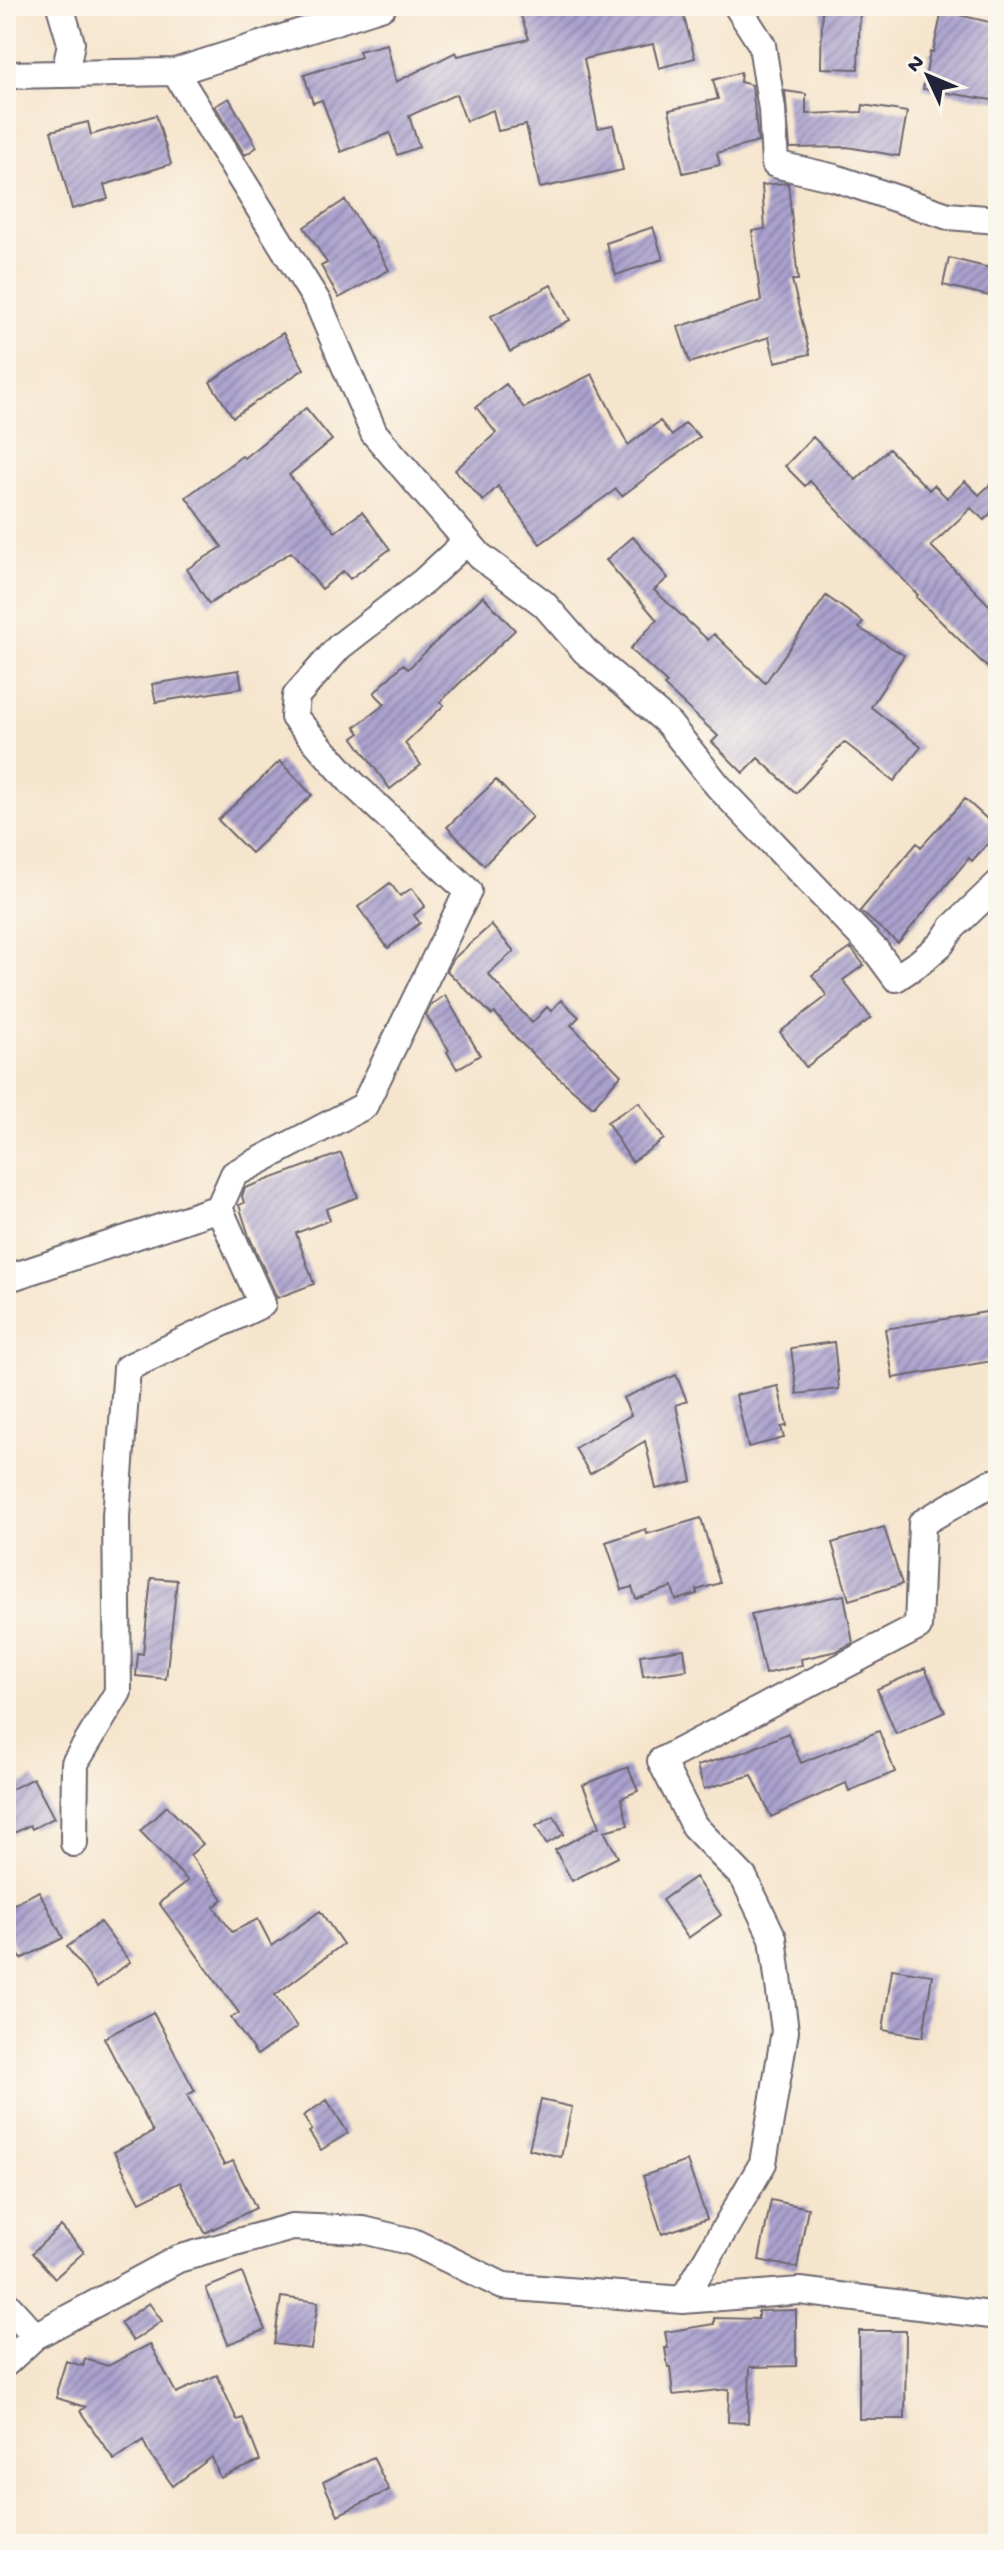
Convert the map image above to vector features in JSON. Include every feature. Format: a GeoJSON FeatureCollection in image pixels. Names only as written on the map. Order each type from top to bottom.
{"type":"FeatureCollection","features":[{"type":"Feature","properties":{"kind":"street"},"geometry":{"type":"LineString","coordinates":[[60,6],[71,43],[65,74]]}},
{"type":"Feature","properties":{"kind":"street"},"geometry":{"type":"LineString","coordinates":[[6,75],[175,72],[383,6]]}},
{"type":"Feature","properties":{"kind":"street"},"geometry":{"type":"LineString","coordinates":[[737,6],[762,45],[772,109],[775,164],[835,178],[948,216],[998,220]]}},
{"type":"Feature","properties":{"kind":"street"},"geometry":{"type":"LineString","coordinates":[[175,72],[318,303],[374,433],[480,556],[544,604],[585,651],[668,723],[718,786],[876,951],[896,978],[941,944],[952,928],[998,884]]}},
{"type":"Feature","properties":{"kind":"street"},"geometry":{"type":"LineString","coordinates":[[6,1279],[219,1208],[234,1174],[364,1106],[468,891],[352,783],[294,717],[296,696],[339,647],[424,581],[467,541]]}},
{"type":"Feature","properties":{"kind":"street"},"geometry":{"type":"LineString","coordinates":[[74,1843],[75,1763],[118,1692],[116,1516],[127,1368],[262,1304],[219,1208]]}},
{"type":"Feature","properties":{"kind":"street"},"geometry":{"type":"LineString","coordinates":[[683,2300],[763,2163],[785,2031],[773,1938],[744,1878],[694,1826],[661,1761],[918,1627],[922,1523],[991,1483],[998,1482]]}},
{"type":"Feature","properties":{"kind":"street"},"geometry":{"type":"LineString","coordinates":[[6,2363],[35,2336],[178,2259],[292,2227],[363,2230],[413,2242],[503,2286],[683,2300],[800,2291],[998,2316]]}},
{"type":"Feature","properties":{"kind":"street"},"geometry":{"type":"LineString","coordinates":[[6,2304],[35,2336]]}},
{"type":"Feature","properties":{"kind":"building"},"geometry":{"type":"Polygon","coordinates":[[[531,6],[681,6],[695,58],[659,68],[653,44],[584,59],[598,128],[613,125],[623,170],[540,188],[526,125],[498,131],[493,110],[466,121],[456,94],[409,116],[419,147],[397,155],[390,133],[341,152],[322,100],[313,103],[304,75],[361,57],[359,51],[387,44],[396,82],[456,52],[458,56],[529,39],[519,10],[531,6]]]}},
{"type":"Feature","properties":{"kind":"building"},"geometry":{"type":"Polygon","coordinates":[[[822,6],[860,6],[858,69],[821,68],[822,6]]]}},
{"type":"Feature","properties":{"kind":"building"},"geometry":{"type":"Polygon","coordinates":[[[942,11],[998,24],[998,101],[923,89],[942,11]]]}},
{"type":"Feature","properties":{"kind":"building"},"geometry":{"type":"Polygon","coordinates":[[[741,72],[740,82],[752,85],[758,142],[717,153],[720,165],[683,173],[669,110],[718,99],[713,80],[741,72]]]}},
{"type":"Feature","properties":{"kind":"building"},"geometry":{"type":"Polygon","coordinates":[[[785,91],[806,94],[806,114],[862,112],[863,105],[907,112],[899,156],[847,147],[790,148],[785,91]]]}},
{"type":"Feature","properties":{"kind":"building"},"geometry":{"type":"Polygon","coordinates":[[[229,98],[257,147],[245,155],[215,106],[229,98]]]}},
{"type":"Feature","properties":{"kind":"building"},"geometry":{"type":"Polygon","coordinates":[[[156,115],[171,164],[104,185],[108,199],[72,209],[51,131],[88,122],[91,135],[156,115]]]}},
{"type":"Feature","properties":{"kind":"building"},"geometry":{"type":"Polygon","coordinates":[[[788,183],[798,280],[792,280],[810,354],[775,362],[769,337],[690,363],[678,327],[761,301],[752,231],[765,229],[762,185],[788,183]]]}},
{"type":"Feature","properties":{"kind":"building"},"geometry":{"type":"Polygon","coordinates":[[[345,200],[372,238],[389,270],[339,298],[321,266],[327,263],[304,227],[345,200]]]}},
{"type":"Feature","properties":{"kind":"building"},"geometry":{"type":"Polygon","coordinates":[[[653,227],[663,259],[616,275],[606,243],[653,227]]]}},
{"type":"Feature","properties":{"kind":"building"},"geometry":{"type":"Polygon","coordinates":[[[949,258],[998,270],[998,298],[943,285],[949,258]]]}},
{"type":"Feature","properties":{"kind":"building"},"geometry":{"type":"Polygon","coordinates":[[[551,285],[570,320],[510,352],[491,316],[551,285]]]}},
{"type":"Feature","properties":{"kind":"building"},"geometry":{"type":"Polygon","coordinates":[[[283,333],[304,369],[233,417],[210,382],[283,333]]]}},
{"type":"Feature","properties":{"kind":"building"},"geometry":{"type":"Polygon","coordinates":[[[592,374],[628,445],[660,421],[672,436],[685,423],[700,437],[622,496],[616,489],[540,544],[498,486],[483,501],[455,470],[496,433],[476,407],[506,384],[524,408],[592,374]]]}},
{"type":"Feature","properties":{"kind":"building"},"geometry":{"type":"Polygon","coordinates":[[[306,408],[332,440],[289,475],[335,532],[362,512],[390,549],[350,579],[343,571],[322,589],[291,552],[209,604],[187,569],[222,547],[186,497],[242,456],[244,458],[306,408]]]}},
{"type":"Feature","properties":{"kind":"building"},"geometry":{"type":"Polygon","coordinates":[[[813,437],[856,480],[889,449],[929,490],[934,485],[947,498],[965,481],[979,495],[998,477],[998,506],[984,520],[971,508],[931,546],[998,614],[998,678],[916,597],[918,595],[810,481],[805,486],[785,466],[813,437]]]}},
{"type":"Feature","properties":{"kind":"building"},"geometry":{"type":"Polygon","coordinates":[[[633,537],[668,578],[654,590],[708,640],[714,634],[765,683],[826,596],[863,622],[859,628],[904,655],[871,707],[921,747],[894,781],[844,742],[796,793],[758,758],[743,773],[712,742],[718,736],[664,686],[667,683],[630,649],[657,620],[606,560],[633,537]]]}},
{"type":"Feature","properties":{"kind":"building"},"geometry":{"type":"Polygon","coordinates":[[[483,596],[515,630],[440,702],[444,705],[405,743],[421,765],[390,789],[353,738],[360,733],[355,727],[385,704],[374,693],[403,664],[408,669],[483,596]]]}},
{"type":"Feature","properties":{"kind":"building"},"geometry":{"type":"Polygon","coordinates":[[[239,670],[242,688],[156,702],[152,684],[239,670]]]}},
{"type":"Feature","properties":{"kind":"building"},"geometry":{"type":"Polygon","coordinates":[[[280,761],[312,795],[251,853],[218,820],[280,761]]]}},
{"type":"Feature","properties":{"kind":"building"},"geometry":{"type":"Polygon","coordinates":[[[496,780],[532,817],[484,865],[447,827],[496,780]]]}},
{"type":"Feature","properties":{"kind":"building"},"geometry":{"type":"Polygon","coordinates":[[[965,799],[998,832],[972,861],[969,858],[898,943],[860,911],[917,843],[921,847],[965,799]]]}},
{"type":"Feature","properties":{"kind":"building"},"geometry":{"type":"Polygon","coordinates":[[[390,883],[400,896],[412,888],[425,906],[414,915],[420,923],[388,948],[358,907],[390,883]]]}},
{"type":"Feature","properties":{"kind":"building"},"geometry":{"type":"Polygon","coordinates":[[[491,925],[514,951],[488,974],[532,1023],[547,1007],[551,1011],[561,1000],[579,1017],[571,1025],[621,1075],[593,1107],[544,1065],[495,1013],[492,1015],[447,971],[453,959],[491,925]]]}},
{"type":"Feature","properties":{"kind":"building"},"geometry":{"type":"Polygon","coordinates":[[[851,948],[864,965],[843,980],[871,1018],[806,1067],[780,1032],[827,996],[812,975],[851,948]]]}},
{"type":"Feature","properties":{"kind":"building"},"geometry":{"type":"Polygon","coordinates":[[[445,995],[480,1055],[457,1069],[447,1052],[449,1050],[426,1015],[431,1005],[445,995]]]}},
{"type":"Feature","properties":{"kind":"building"},"geometry":{"type":"Polygon","coordinates":[[[639,1102],[664,1139],[632,1162],[607,1122],[639,1102]]]}},
{"type":"Feature","properties":{"kind":"building"},"geometry":{"type":"Polygon","coordinates":[[[341,1153],[358,1197],[326,1209],[330,1220],[296,1233],[314,1284],[277,1298],[249,1236],[239,1205],[244,1203],[242,1196],[245,1188],[341,1153]]]}},
{"type":"Feature","properties":{"kind":"building"},"geometry":{"type":"Polygon","coordinates":[[[998,1310],[998,1360],[893,1378],[885,1329],[998,1310]]]}},
{"type":"Feature","properties":{"kind":"building"},"geometry":{"type":"Polygon","coordinates":[[[834,1342],[839,1389],[797,1394],[791,1348],[834,1342]]]}},
{"type":"Feature","properties":{"kind":"building"},"geometry":{"type":"Polygon","coordinates":[[[676,1375],[687,1401],[676,1405],[692,1481],[656,1489],[645,1441],[590,1474],[575,1448],[631,1415],[623,1398],[676,1375]]]}},
{"type":"Feature","properties":{"kind":"building"},"geometry":{"type":"Polygon","coordinates":[[[778,1386],[787,1426],[781,1427],[784,1438],[748,1447],[736,1395],[778,1386]]]}},
{"type":"Feature","properties":{"kind":"building"},"geometry":{"type":"Polygon","coordinates":[[[701,1518],[720,1583],[676,1600],[672,1587],[636,1599],[632,1587],[622,1590],[606,1542],[646,1529],[647,1534],[701,1518]]]}},
{"type":"Feature","properties":{"kind":"building"},"geometry":{"type":"Polygon","coordinates":[[[884,1527],[902,1584],[849,1600],[832,1543],[884,1527]]]}},
{"type":"Feature","properties":{"kind":"building"},"geometry":{"type":"Polygon","coordinates":[[[151,1578],[177,1580],[166,1679],[136,1676],[138,1653],[143,1654],[151,1578]]]}},
{"type":"Feature","properties":{"kind":"building"},"geometry":{"type":"Polygon","coordinates":[[[844,1595],[853,1643],[837,1651],[801,1659],[802,1665],[765,1674],[751,1614],[844,1595]]]}},
{"type":"Feature","properties":{"kind":"building"},"geometry":{"type":"Polygon","coordinates":[[[684,1649],[687,1670],[643,1676],[640,1655],[684,1649]]]}},
{"type":"Feature","properties":{"kind":"building"},"geometry":{"type":"Polygon","coordinates":[[[925,1668],[945,1712],[896,1734],[877,1689],[925,1668]]]}},
{"type":"Feature","properties":{"kind":"building"},"geometry":{"type":"Polygon","coordinates":[[[879,1731],[895,1772],[849,1791],[846,1783],[771,1817],[752,1775],[704,1789],[697,1766],[747,1751],[788,1733],[801,1763],[879,1731]]]}},
{"type":"Feature","properties":{"kind":"building"},"geometry":{"type":"Polygon","coordinates":[[[628,1767],[638,1791],[621,1798],[628,1825],[604,1831],[618,1857],[572,1881],[555,1850],[600,1826],[583,1785],[628,1767]]]}},
{"type":"Feature","properties":{"kind":"building"},"geometry":{"type":"Polygon","coordinates":[[[33,1778],[54,1818],[32,1829],[30,1825],[12,1834],[6,1824],[6,1792],[33,1778]]]}},
{"type":"Feature","properties":{"kind":"building"},"geometry":{"type":"Polygon","coordinates":[[[167,1806],[203,1844],[190,1855],[223,1899],[214,1907],[232,1932],[258,1919],[272,1946],[320,1911],[343,1944],[275,1995],[297,2027],[257,2055],[231,2018],[239,2013],[159,1903],[188,1881],[140,1831],[167,1806]]]}},
{"type":"Feature","properties":{"kind":"building"},"geometry":{"type":"Polygon","coordinates":[[[554,1816],[564,1834],[546,1844],[536,1826],[554,1816]]]}},
{"type":"Feature","properties":{"kind":"building"},"geometry":{"type":"Polygon","coordinates":[[[695,1877],[721,1915],[688,1938],[662,1900],[695,1877]]]}},
{"type":"Feature","properties":{"kind":"building"},"geometry":{"type":"Polygon","coordinates":[[[39,1891],[63,1938],[21,1959],[6,1930],[6,1908],[39,1891]]]}},
{"type":"Feature","properties":{"kind":"building"},"geometry":{"type":"Polygon","coordinates":[[[100,1922],[130,1962],[97,1987],[67,1947],[100,1922]]]}},
{"type":"Feature","properties":{"kind":"building"},"geometry":{"type":"Polygon","coordinates":[[[892,1969],[932,1975],[923,2037],[883,2030],[892,1969]]]}},
{"type":"Feature","properties":{"kind":"building"},"geometry":{"type":"Polygon","coordinates":[[[153,2012],[195,2091],[187,2095],[224,2165],[233,2161],[256,2208],[205,2233],[180,2182],[140,2202],[114,2152],[153,2132],[104,2038],[153,2012]]]}},
{"type":"Feature","properties":{"kind":"building"},"geometry":{"type":"Polygon","coordinates":[[[327,2100],[348,2133],[321,2150],[303,2116],[327,2100]]]}},
{"type":"Feature","properties":{"kind":"building"},"geometry":{"type":"Polygon","coordinates":[[[541,2100],[572,2107],[561,2157],[529,2149],[541,2100]]]}},
{"type":"Feature","properties":{"kind":"building"},"geometry":{"type":"Polygon","coordinates":[[[687,2161],[707,2219],[662,2234],[643,2176],[687,2161]]]}},
{"type":"Feature","properties":{"kind":"building"},"geometry":{"type":"Polygon","coordinates":[[[771,2200],[808,2208],[797,2268],[759,2260],[771,2200]]]}},
{"type":"Feature","properties":{"kind":"building"},"geometry":{"type":"Polygon","coordinates":[[[61,2226],[84,2252],[55,2278],[32,2253],[61,2226]]]}},
{"type":"Feature","properties":{"kind":"building"},"geometry":{"type":"Polygon","coordinates":[[[242,2273],[265,2330],[228,2344],[206,2288],[242,2273]]]}},
{"type":"Feature","properties":{"kind":"building"},"geometry":{"type":"Polygon","coordinates":[[[281,2297],[318,2302],[311,2349],[274,2344],[281,2297]]]}},
{"type":"Feature","properties":{"kind":"building"},"geometry":{"type":"Polygon","coordinates":[[[149,2303],[162,2321],[133,2341],[120,2323],[149,2303]]]}},
{"type":"Feature","properties":{"kind":"building"},"geometry":{"type":"Polygon","coordinates":[[[796,2310],[796,2366],[750,2367],[748,2423],[728,2422],[729,2389],[673,2395],[665,2332],[714,2324],[714,2318],[758,2319],[758,2311],[796,2310]]]}},
{"type":"Feature","properties":{"kind":"building"},"geometry":{"type":"Polygon","coordinates":[[[859,2331],[906,2331],[905,2419],[859,2419],[859,2331]]]}},
{"type":"Feature","properties":{"kind":"building"},"geometry":{"type":"Polygon","coordinates":[[[150,2344],[176,2393],[217,2375],[237,2420],[243,2418],[260,2461],[220,2478],[212,2457],[173,2486],[143,2440],[114,2460],[80,2411],[85,2407],[57,2398],[66,2361],[83,2366],[85,2359],[108,2366],[150,2344]]]}},
{"type":"Feature","properties":{"kind":"building"},"geometry":{"type":"Polygon","coordinates":[[[373,2457],[389,2490],[338,2515],[323,2482],[373,2457]]]}}]}
